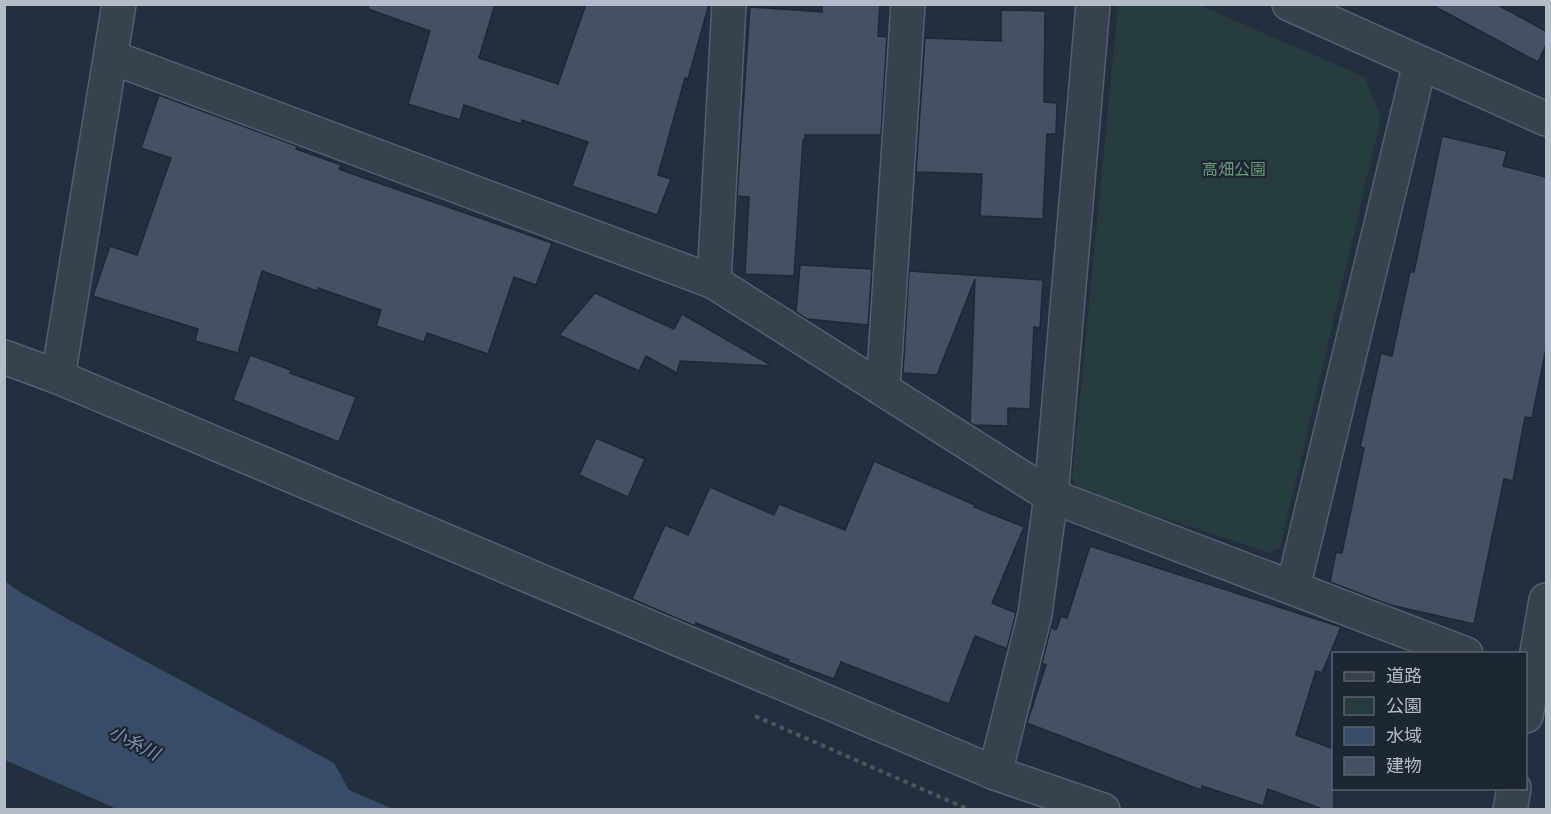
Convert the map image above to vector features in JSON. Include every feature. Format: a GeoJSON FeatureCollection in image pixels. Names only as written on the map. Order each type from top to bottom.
{"type":"FeatureCollection","features":[{"type":"Feature","properties":{"kind":"street"},"geometry":{"type":"LineString","coordinates":[[58,377],[119,4]]}},
{"type":"Feature","properties":{"kind":"street"},"geometry":{"type":"LineString","coordinates":[[714,282],[729,4]]}},
{"type":"Feature","properties":{"kind":"street"},"geometry":{"type":"LineString","coordinates":[[883,389],[908,4]]}},
{"type":"Feature","properties":{"kind":"street"},"geometry":{"type":"LineString","coordinates":[[995,773],[1035,614],[1051,496],[1093,4]]}},
{"type":"Feature","properties":{"kind":"street"},"geometry":{"type":"LineString","coordinates":[[1289,4],[1546,119]]}},
{"type":"Feature","properties":{"kind":"street"},"geometry":{"type":"LineString","coordinates":[[111,57],[714,282],[1051,496],[1461,652]]}},
{"type":"Feature","properties":{"kind":"street"},"geometry":{"type":"LineString","coordinates":[[1293,588],[1420,63]]}},
{"type":"Feature","properties":{"kind":"street"},"geometry":{"type":"LineString","coordinates":[[4,357],[58,377],[995,773],[1103,810]]}},
{"type":"Feature","properties":{"kind":"street"},"geometry":{"type":"LineString","coordinates":[[1527,696],[1528,677],[1546,600]]}},
{"type":"Feature","properties":{"kind":"street"},"geometry":{"type":"LineString","coordinates":[[1510,810],[1514,790]]}},
{"type":"Feature","properties":{"kind":"green space","name":"高畑公園"},"geometry":{"type":"Polygon","coordinates":[[[1118,5],[1199,5],[1365,77],[1381,118],[1280,548],[1270,553],[1081,491],[1072,480],[1118,5]]]}},
{"type":"Feature","properties":{"kind":"water","name":"小糸川"},"geometry":{"type":"Polygon","coordinates":[[[5,581],[71,621],[334,763],[349,790],[393,809],[117,809],[5,760],[5,581]]]}},
{"type":"Feature","properties":{"kind":"building"},"geometry":{"type":"Polygon","coordinates":[[[369,4],[495,4],[479,58],[558,84],[586,4],[709,4],[688,79],[685,78],[658,175],[671,179],[657,215],[572,186],[588,142],[522,120],[521,124],[464,105],[460,120],[408,104],[430,31],[368,9],[369,4]]]}},
{"type":"Feature","properties":{"kind":"building"},"geometry":{"type":"Polygon","coordinates":[[[822,4],[880,4],[878,36],[887,37],[881,135],[805,135],[794,276],[745,274],[749,197],[737,196],[750,7],[822,12],[822,4]]]}},
{"type":"Feature","properties":{"kind":"building"},"geometry":{"type":"Polygon","coordinates":[[[1430,4],[1496,4],[1546,31],[1546,45],[1538,62],[1430,4]]]}},
{"type":"Feature","properties":{"kind":"building"},"geometry":{"type":"Polygon","coordinates":[[[1001,10],[1045,11],[1044,102],[1057,103],[1056,134],[1047,134],[1043,219],[980,216],[982,174],[916,172],[925,38],[1001,41],[1001,10]]]}},
{"type":"Feature","properties":{"kind":"building"},"geometry":{"type":"Polygon","coordinates":[[[159,95],[297,146],[296,149],[341,165],[339,169],[552,243],[536,285],[514,277],[488,354],[427,333],[424,342],[376,326],[381,310],[318,288],[317,291],[262,271],[238,353],[195,341],[198,329],[93,296],[110,246],[137,255],[171,158],[141,148],[159,95]]]}},
{"type":"Feature","properties":{"kind":"building"},"geometry":{"type":"Polygon","coordinates":[[[1442,136],[1507,151],[1503,166],[1546,177],[1546,349],[1532,418],[1525,417],[1513,481],[1504,479],[1474,624],[1390,605],[1330,582],[1336,552],[1342,553],[1364,448],[1360,447],[1381,353],[1392,356],[1410,272],[1414,272],[1442,136]]]}},
{"type":"Feature","properties":{"kind":"building"},"geometry":{"type":"Polygon","coordinates":[[[800,265],[872,269],[868,325],[807,319],[796,312],[800,265]]]}},
{"type":"Feature","properties":{"kind":"building"},"geometry":{"type":"Polygon","coordinates":[[[909,271],[1043,280],[1040,328],[1034,327],[1030,409],[1008,408],[1008,426],[970,423],[975,279],[937,375],[903,373],[909,271]]]}},
{"type":"Feature","properties":{"kind":"building"},"geometry":{"type":"Polygon","coordinates":[[[595,293],[674,329],[682,314],[772,366],[680,361],[677,373],[646,356],[639,371],[559,335],[595,293]]]}},
{"type":"Feature","properties":{"kind":"building"},"geometry":{"type":"Polygon","coordinates":[[[250,355],[291,370],[290,373],[356,397],[339,442],[233,400],[250,355]]]}},
{"type":"Feature","properties":{"kind":"building"},"geometry":{"type":"Polygon","coordinates":[[[596,438],[645,459],[628,497],[579,475],[596,438]]]}},
{"type":"Feature","properties":{"kind":"building"},"geometry":{"type":"Polygon","coordinates":[[[874,461],[975,505],[974,507],[1024,527],[992,603],[1016,613],[1007,649],[975,636],[949,704],[841,662],[834,679],[696,623],[695,626],[632,599],[665,525],[688,535],[710,487],[774,515],[779,504],[845,530],[874,461]]]}},
{"type":"Feature","properties":{"kind":"building"},"geometry":{"type":"Polygon","coordinates":[[[1090,546],[1341,627],[1322,673],[1316,671],[1296,735],[1332,748],[1334,810],[1325,810],[1268,789],[1263,806],[1202,786],[1201,790],[1027,723],[1046,665],[1042,663],[1051,627],[1056,630],[1061,616],[1067,618],[1090,546]]]}}]}
